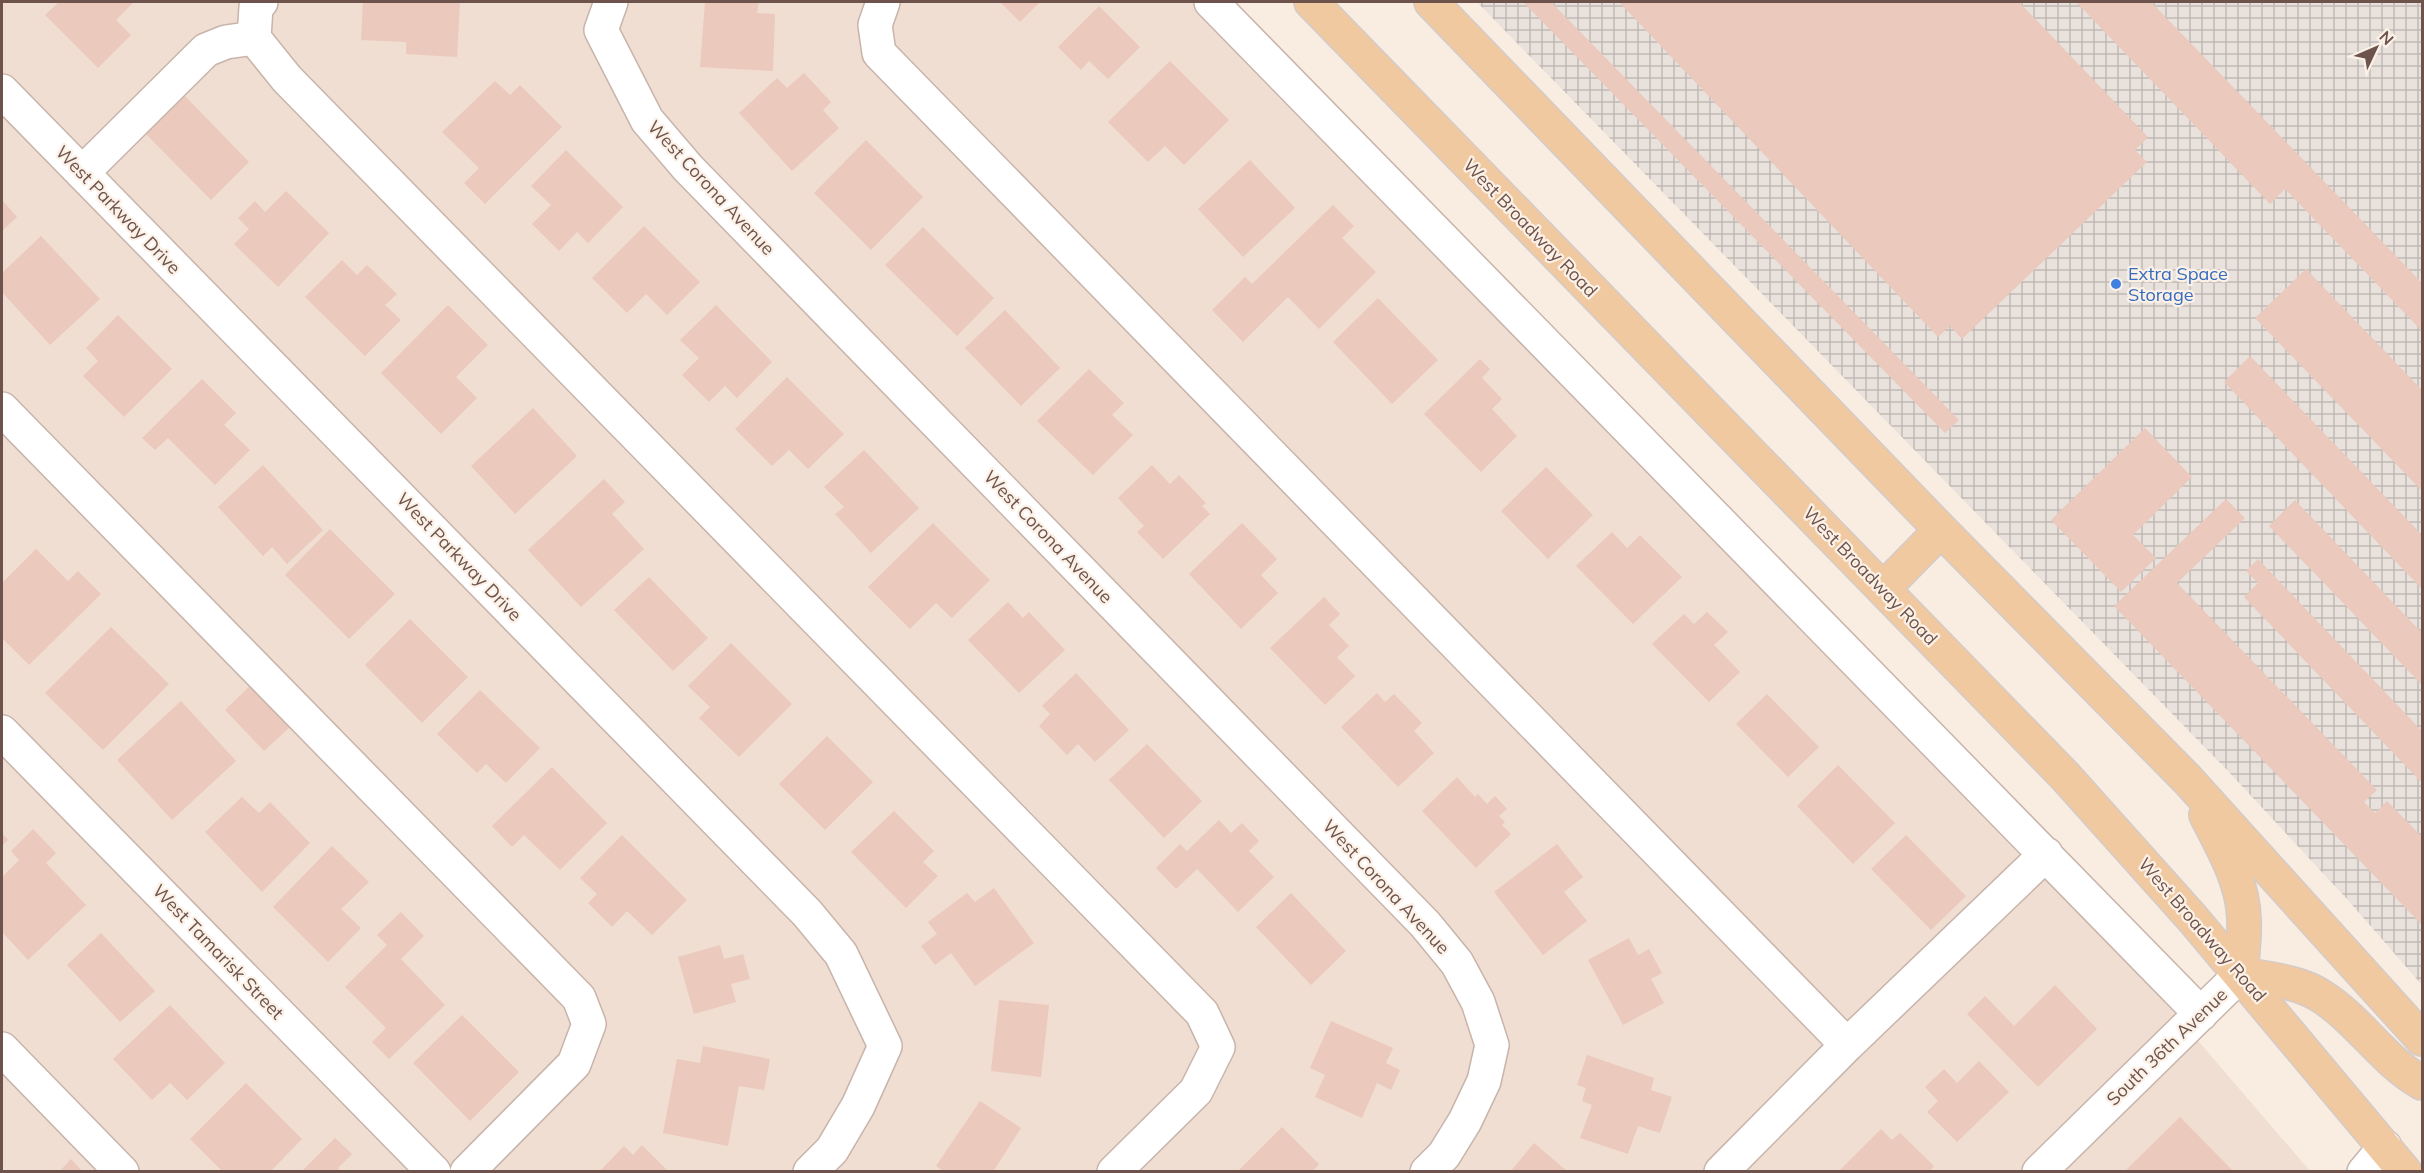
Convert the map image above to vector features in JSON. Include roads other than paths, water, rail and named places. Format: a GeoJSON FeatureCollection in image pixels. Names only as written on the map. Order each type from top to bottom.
{"type":"FeatureCollection","features":[{"type":"Feature","properties":{"kind":"main road","name":"West Broadway Road"},"geometry":{"type":"LineString","coordinates":[[1311,2],[2066,776],[2241,974],[2395,1159]]}},
{"type":"Feature","properties":{"kind":"main road"},"geometry":{"type":"LineString","coordinates":[[1431,2],[1941,530],[2187,779],[2422,1039]]}},
{"type":"Feature","properties":{"kind":"main road"},"geometry":{"type":"LineString","coordinates":[[1883,589],[1941,530]]}},
{"type":"Feature","properties":{"kind":"main road"},"geometry":{"type":"LineString","coordinates":[[2187,779],[2233,868],[2239,887],[2245,917],[2241,974]]}},
{"type":"Feature","properties":{"kind":"main road","name":"South 36th Avenue"},"geometry":{"type":"LineString","coordinates":[[2241,974],[2294,984],[2321,995],[2405,1073],[2422,1083]]}},
{"type":"Feature","properties":{"kind":"street"},"geometry":{"type":"LineString","coordinates":[[261,2],[256,7],[254,38],[296,88],[1202,1013],[1218,1047],[1196,1091],[1114,1172]]}},
{"type":"Feature","properties":{"kind":"street"},"geometry":{"type":"LineString","coordinates":[[884,2],[875,25],[879,53],[1847,1045]]}},
{"type":"Feature","properties":{"kind":"street"},"geometry":{"type":"LineString","coordinates":[[1212,2],[2201,1014]]}},
{"type":"Feature","properties":{"kind":"street","name":"West Corona Avenue"},"geometry":{"type":"LineString","coordinates":[[606,16],[647,120],[688,168],[1425,924],[1457,963],[1478,1002],[1492,1045],[1484,1081],[1465,1121],[1444,1155],[1427,1172]]}},
{"type":"Feature","properties":{"kind":"street"},"geometry":{"type":"LineString","coordinates":[[81,173],[206,50],[226,42],[254,38]]}},
{"type":"Feature","properties":{"kind":"street","name":"West Parkway Drive"},"geometry":{"type":"LineString","coordinates":[[2,91],[807,913],[841,954],[885,1046],[853,1115],[832,1150],[810,1172]]}},
{"type":"Feature","properties":{"kind":"street"},"geometry":{"type":"LineString","coordinates":[[2,409],[579,998],[589,1024],[574,1064],[467,1172]]}},
{"type":"Feature","properties":{"kind":"street","name":"West Tamarisk Street"},"geometry":{"type":"LineString","coordinates":[[2,732],[434,1172]]}},
{"type":"Feature","properties":{"kind":"street"},"geometry":{"type":"LineString","coordinates":[[1721,1172],[1847,1045],[2046,854]]}},
{"type":"Feature","properties":{"kind":"street","name":"South 36th Avenue"},"geometry":{"type":"LineString","coordinates":[[2039,1172],[2241,974]]}},
{"type":"Feature","properties":{"kind":"street"},"geometry":{"type":"LineString","coordinates":[[2,1049],[122,1172]]}},
{"type":"Feature","properties":{"kind":"street"},"geometry":{"type":"LineString","coordinates":[[2364,1172],[2395,1159]]}},
{"type":"Feature","properties":{"kind":"place","name":"Extra Space Storage"},"geometry":{"type":"Point","coordinates":[2116,284]}}]}
